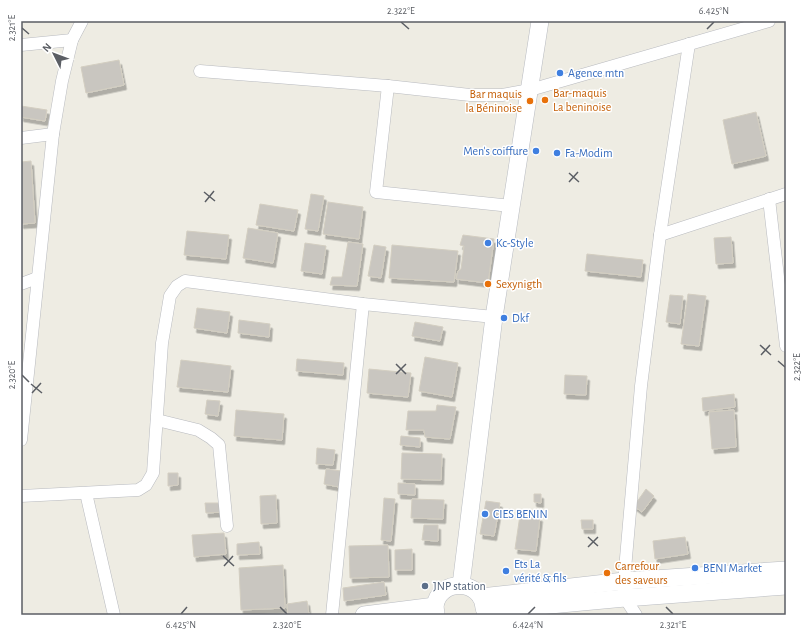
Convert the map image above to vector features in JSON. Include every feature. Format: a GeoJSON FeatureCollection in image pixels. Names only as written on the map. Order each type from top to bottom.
{"type":"FeatureCollection","features":[{"type":"Feature","properties":{"kind":"main road"},"geometry":{"type":"LineString","coordinates":[[461,585],[494,317],[540,21]]}},
{"type":"Feature","properties":{"kind":"main road"},"geometry":{"type":"LineString","coordinates":[[483,608],[624,581],[786,570]]}},
{"type":"Feature","properties":{"kind":"main road"},"geometry":{"type":"LineString","coordinates":[[364,615],[435,610],[438,597],[444,590],[452,586],[461,585],[469,586],[476,591],[483,608]]}},
{"type":"Feature","properties":{"kind":"main road"},"geometry":{"type":"LineString","coordinates":[[483,608],[786,586]]}},
{"type":"Feature","properties":{"kind":"street"},"geometry":{"type":"LineString","coordinates":[[21,440],[53,134],[62,81],[72,40],[82,21]]}},
{"type":"Feature","properties":{"kind":"street"},"geometry":{"type":"LineString","coordinates":[[200,71],[388,86],[470,95],[502,95],[530,90],[689,44],[755,23],[769,21]]}},
{"type":"Feature","properties":{"kind":"street"},"geometry":{"type":"LineString","coordinates":[[21,45],[72,40]]}},
{"type":"Feature","properties":{"kind":"street"},"geometry":{"type":"LineString","coordinates":[[636,615],[624,598],[624,581],[641,386],[660,235],[689,44]]}},
{"type":"Feature","properties":{"kind":"street"},"geometry":{"type":"LineString","coordinates":[[388,86],[376,192],[511,206]]}},
{"type":"Feature","properties":{"kind":"street"},"geometry":{"type":"LineString","coordinates":[[21,138],[53,134]]}},
{"type":"Feature","properties":{"kind":"street"},"geometry":{"type":"LineString","coordinates":[[660,235],[786,194]]}},
{"type":"Feature","properties":{"kind":"street"},"geometry":{"type":"LineString","coordinates":[[769,199],[786,346]]}},
{"type":"Feature","properties":{"kind":"street"},"geometry":{"type":"LineString","coordinates":[[21,284],[37,278]]}},
{"type":"Feature","properties":{"kind":"street"},"geometry":{"type":"LineString","coordinates":[[21,496],[138,490],[146,485],[153,474],[162,344],[170,296],[177,286],[185,281],[363,304],[494,317]]}},
{"type":"Feature","properties":{"kind":"street"},"geometry":{"type":"LineString","coordinates":[[332,615],[363,304]]}},
{"type":"Feature","properties":{"kind":"street"},"geometry":{"type":"LineString","coordinates":[[156,420],[198,430],[219,445],[228,526]]}},
{"type":"Feature","properties":{"kind":"street"},"geometry":{"type":"LineString","coordinates":[[86,493],[114,615]]}},
{"type":"Feature","properties":{"kind":"building"},"geometry":{"type":"Polygon","coordinates":[[[119,60],[124,85],[86,93],[81,67],[119,60]]]}},
{"type":"Feature","properties":{"kind":"building"},"geometry":{"type":"Polygon","coordinates":[[[21,106],[47,110],[45,121],[21,117],[21,106]]]}},
{"type":"Feature","properties":{"kind":"building"},"geometry":{"type":"Polygon","coordinates":[[[756,112],[766,156],[732,164],[723,120],[756,112]]]}},
{"type":"Feature","properties":{"kind":"building"},"geometry":{"type":"Polygon","coordinates":[[[31,161],[35,223],[21,224],[21,162],[31,161]]]}},
{"type":"Feature","properties":{"kind":"building"},"geometry":{"type":"Polygon","coordinates":[[[311,194],[324,196],[318,231],[305,229],[311,194]]]}},
{"type":"Feature","properties":{"kind":"building"},"geometry":{"type":"Polygon","coordinates":[[[328,202],[363,207],[359,239],[323,234],[328,202]]]}},
{"type":"Feature","properties":{"kind":"building"},"geometry":{"type":"Polygon","coordinates":[[[260,204],[298,210],[294,231],[256,225],[260,204]]]}},
{"type":"Feature","properties":{"kind":"building"},"geometry":{"type":"Polygon","coordinates":[[[248,228],[278,233],[273,263],[243,258],[248,228]]]}},
{"type":"Feature","properties":{"kind":"building"},"geometry":{"type":"Polygon","coordinates":[[[187,231],[229,235],[226,259],[184,255],[187,231]]]}},
{"type":"Feature","properties":{"kind":"building"},"geometry":{"type":"Polygon","coordinates":[[[463,235],[494,239],[488,283],[456,279],[458,271],[461,269],[464,246],[460,245],[463,235]]]}},
{"type":"Feature","properties":{"kind":"building"},"geometry":{"type":"Polygon","coordinates":[[[731,237],[733,263],[716,264],[714,238],[731,237]]]}},
{"type":"Feature","properties":{"kind":"building"},"geometry":{"type":"Polygon","coordinates":[[[348,242],[363,244],[357,286],[330,285],[332,277],[342,277],[348,242]]]}},
{"type":"Feature","properties":{"kind":"building"},"geometry":{"type":"Polygon","coordinates":[[[305,243],[326,246],[322,274],[301,271],[305,243]]]}},
{"type":"Feature","properties":{"kind":"building"},"geometry":{"type":"Polygon","coordinates":[[[374,245],[386,247],[381,278],[368,276],[374,245]]]}},
{"type":"Feature","properties":{"kind":"building"},"geometry":{"type":"Polygon","coordinates":[[[392,245],[458,251],[454,282],[389,278],[392,245]]]}},
{"type":"Feature","properties":{"kind":"building"},"geometry":{"type":"Polygon","coordinates":[[[587,254],[643,260],[641,277],[585,271],[587,254]]]}},
{"type":"Feature","properties":{"kind":"building"},"geometry":{"type":"Polygon","coordinates":[[[688,294],[706,296],[699,346],[681,344],[688,294]]]}},
{"type":"Feature","properties":{"kind":"building"},"geometry":{"type":"Polygon","coordinates":[[[670,295],[683,296],[680,324],[666,322],[670,295]]]}},
{"type":"Feature","properties":{"kind":"building"},"geometry":{"type":"Polygon","coordinates":[[[197,308],[230,312],[227,333],[194,328],[197,308]]]}},
{"type":"Feature","properties":{"kind":"building"},"geometry":{"type":"Polygon","coordinates":[[[239,320],[270,324],[269,337],[238,333],[239,320]]]}},
{"type":"Feature","properties":{"kind":"building"},"geometry":{"type":"Polygon","coordinates":[[[415,322],[443,327],[440,341],[412,336],[415,322]]]}},
{"type":"Feature","properties":{"kind":"building"},"geometry":{"type":"Polygon","coordinates":[[[425,357],[458,363],[452,397],[419,391],[425,357]]]}},
{"type":"Feature","properties":{"kind":"building"},"geometry":{"type":"Polygon","coordinates":[[[297,359],[344,363],[343,375],[296,371],[297,359]]]}},
{"type":"Feature","properties":{"kind":"building"},"geometry":{"type":"Polygon","coordinates":[[[181,360],[231,366],[228,392],[177,387],[181,360]]]}},
{"type":"Feature","properties":{"kind":"building"},"geometry":{"type":"Polygon","coordinates":[[[369,369],[411,373],[408,397],[367,393],[369,369]]]}},
{"type":"Feature","properties":{"kind":"building"},"geometry":{"type":"Polygon","coordinates":[[[565,375],[587,376],[586,395],[564,394],[565,375]]]}},
{"type":"Feature","properties":{"kind":"building"},"geometry":{"type":"Polygon","coordinates":[[[734,394],[735,407],[703,411],[702,398],[734,394]]]}},
{"type":"Feature","properties":{"kind":"building"},"geometry":{"type":"Polygon","coordinates":[[[207,400],[220,401],[218,416],[205,414],[207,400]]]}},
{"type":"Feature","properties":{"kind":"building"},"geometry":{"type":"Polygon","coordinates":[[[437,405],[456,407],[450,439],[425,437],[424,430],[406,430],[408,411],[436,411],[437,405]]]}},
{"type":"Feature","properties":{"kind":"building"},"geometry":{"type":"Polygon","coordinates":[[[236,410],[284,414],[282,440],[234,436],[236,410]]]}},
{"type":"Feature","properties":{"kind":"building"},"geometry":{"type":"Polygon","coordinates":[[[734,410],[736,447],[712,449],[709,412],[734,410]]]}},
{"type":"Feature","properties":{"kind":"building"},"geometry":{"type":"Polygon","coordinates":[[[401,436],[420,438],[420,447],[400,445],[401,436]]]}},
{"type":"Feature","properties":{"kind":"building"},"geometry":{"type":"Polygon","coordinates":[[[317,448],[335,450],[333,465],[316,464],[317,448]]]}},
{"type":"Feature","properties":{"kind":"building"},"geometry":{"type":"Polygon","coordinates":[[[402,453],[442,454],[441,480],[401,479],[402,453]]]}},
{"type":"Feature","properties":{"kind":"building"},"geometry":{"type":"Polygon","coordinates":[[[326,469],[341,471],[339,487],[324,484],[326,469]]]}},
{"type":"Feature","properties":{"kind":"building"},"geometry":{"type":"Polygon","coordinates":[[[168,473],[178,473],[178,485],[168,486],[168,473]]]}},
{"type":"Feature","properties":{"kind":"building"},"geometry":{"type":"Polygon","coordinates":[[[398,483],[415,484],[415,495],[398,494],[398,483]]]}},
{"type":"Feature","properties":{"kind":"building"},"geometry":{"type":"Polygon","coordinates":[[[646,489],[654,496],[642,512],[634,506],[646,489]]]}},
{"type":"Feature","properties":{"kind":"building"},"geometry":{"type":"Polygon","coordinates":[[[534,494],[541,494],[541,503],[534,502],[534,494]]]}},
{"type":"Feature","properties":{"kind":"building"},"geometry":{"type":"Polygon","coordinates":[[[276,495],[277,523],[261,524],[260,496],[276,495]]]}},
{"type":"Feature","properties":{"kind":"building"},"geometry":{"type":"Polygon","coordinates":[[[384,498],[395,499],[391,541],[381,540],[384,498]]]}},
{"type":"Feature","properties":{"kind":"building"},"geometry":{"type":"Polygon","coordinates":[[[412,499],[444,500],[443,519],[411,518],[412,499]]]}},
{"type":"Feature","properties":{"kind":"building"},"geometry":{"type":"Polygon","coordinates":[[[486,501],[500,503],[494,536],[480,534],[486,501]]]}},
{"type":"Feature","properties":{"kind":"building"},"geometry":{"type":"Polygon","coordinates":[[[205,503],[222,503],[223,512],[206,513],[205,503]]]}},
{"type":"Feature","properties":{"kind":"building"},"geometry":{"type":"Polygon","coordinates":[[[520,515],[540,517],[536,551],[515,549],[520,515]]]}},
{"type":"Feature","properties":{"kind":"building"},"geometry":{"type":"Polygon","coordinates":[[[581,520],[593,520],[593,529],[582,529],[581,520]]]}},
{"type":"Feature","properties":{"kind":"building"},"geometry":{"type":"Polygon","coordinates":[[[424,525],[438,525],[438,541],[422,540],[424,525]]]}},
{"type":"Feature","properties":{"kind":"building"},"geometry":{"type":"Polygon","coordinates":[[[224,533],[226,554],[194,557],[192,535],[224,533]]]}},
{"type":"Feature","properties":{"kind":"building"},"geometry":{"type":"Polygon","coordinates":[[[685,537],[688,554],[655,559],[653,541],[685,537]]]}},
{"type":"Feature","properties":{"kind":"building"},"geometry":{"type":"Polygon","coordinates":[[[259,542],[260,554],[237,555],[237,544],[259,542]]]}},
{"type":"Feature","properties":{"kind":"building"},"geometry":{"type":"Polygon","coordinates":[[[388,545],[389,577],[350,578],[349,546],[388,545]]]}},
{"type":"Feature","properties":{"kind":"building"},"geometry":{"type":"Polygon","coordinates":[[[412,549],[412,570],[395,570],[395,550],[412,549]]]}},
{"type":"Feature","properties":{"kind":"building"},"geometry":{"type":"Polygon","coordinates":[[[283,565],[285,608],[241,610],[239,568],[283,565]]]}},
{"type":"Feature","properties":{"kind":"building"},"geometry":{"type":"Polygon","coordinates":[[[384,582],[386,595],[344,601],[343,588],[384,582]]]}},
{"type":"Feature","properties":{"kind":"building"},"geometry":{"type":"Polygon","coordinates":[[[307,601],[309,615],[288,615],[287,604],[307,601]]]}},
{"type":"Feature","properties":{"kind":"place","name":"Agence mtn"},"geometry":{"type":"Point","coordinates":[560,73]}},
{"type":"Feature","properties":{"kind":"place","name":"Bar-maquis La beninoise"},"geometry":{"type":"Point","coordinates":[545,100]}},
{"type":"Feature","properties":{"kind":"place","name":"Bar maquis la Béninoise"},"geometry":{"type":"Point","coordinates":[530,101]}},
{"type":"Feature","properties":{"kind":"place","name":"Men's coiffure"},"geometry":{"type":"Point","coordinates":[536,151]}},
{"type":"Feature","properties":{"kind":"place","name":"Fa-Modim"},"geometry":{"type":"Point","coordinates":[557,153]}},
{"type":"Feature","properties":{"kind":"place","name":"Kc-Style"},"geometry":{"type":"Point","coordinates":[488,243]}},
{"type":"Feature","properties":{"kind":"place","name":"Sexynigth"},"geometry":{"type":"Point","coordinates":[488,284]}},
{"type":"Feature","properties":{"kind":"place","name":"Dkf"},"geometry":{"type":"Point","coordinates":[504,318]}},
{"type":"Feature","properties":{"kind":"place","name":"CIES BENIN"},"geometry":{"type":"Point","coordinates":[485,514]}},
{"type":"Feature","properties":{"kind":"place","name":"BENI Market"},"geometry":{"type":"Point","coordinates":[695,568]}},
{"type":"Feature","properties":{"kind":"place","name":"Ets La vérité & fils"},"geometry":{"type":"Point","coordinates":[506,571]}},
{"type":"Feature","properties":{"kind":"place","name":"Carrefour des saveurs"},"geometry":{"type":"Point","coordinates":[607,573]}},
{"type":"Feature","properties":{"kind":"place","name":"JNP station"},"geometry":{"type":"Point","coordinates":[425,586]}}]}
